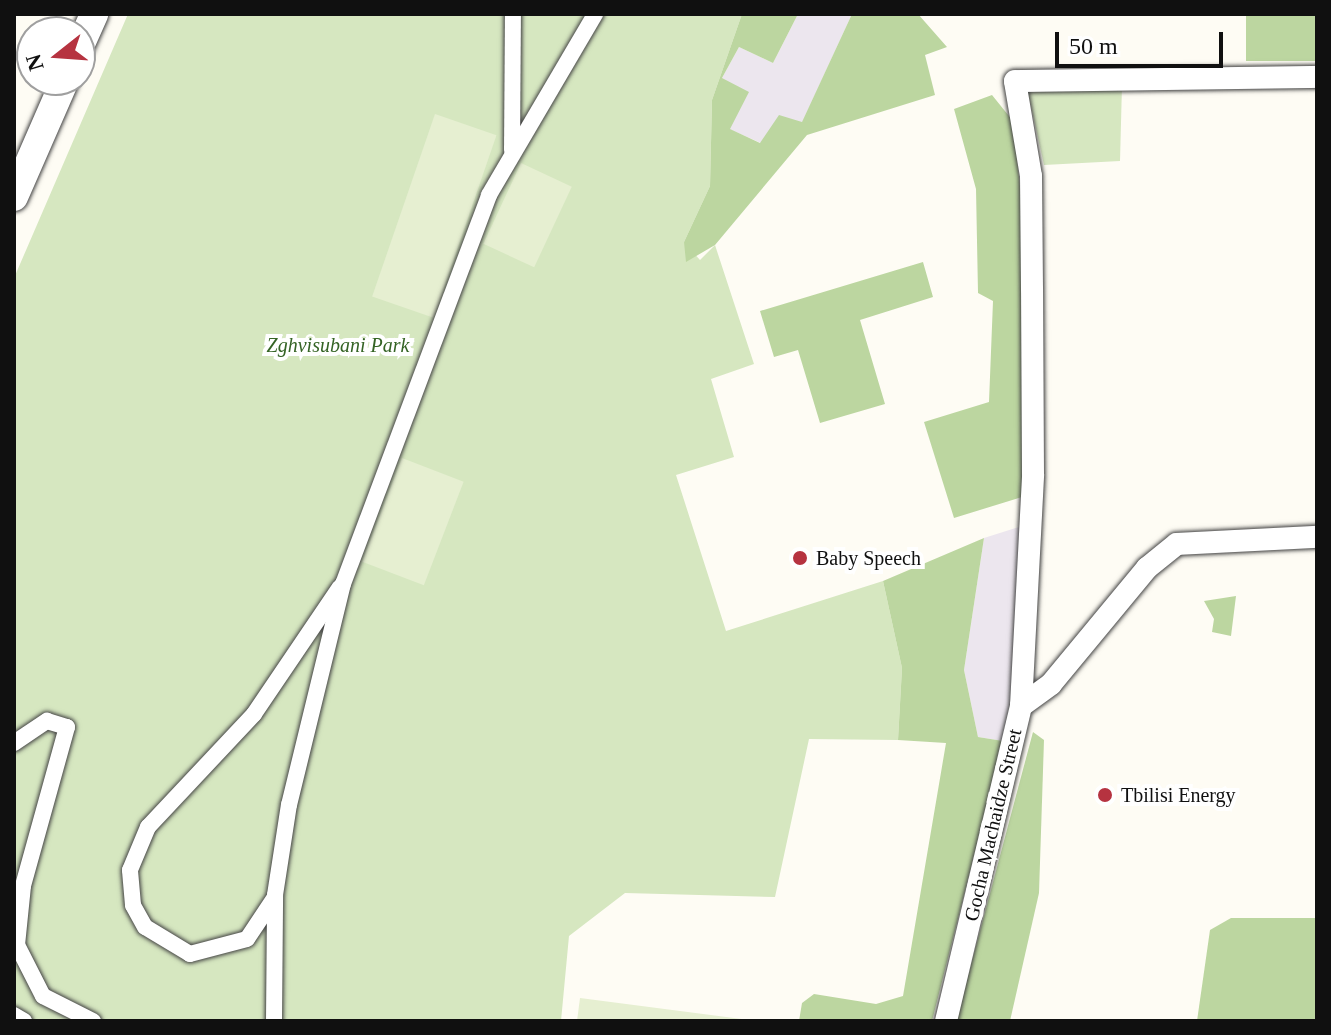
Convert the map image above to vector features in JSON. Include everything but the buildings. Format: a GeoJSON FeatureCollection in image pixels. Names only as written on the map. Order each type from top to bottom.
{"type":"FeatureCollection","features":[{"type":"Feature","properties":{"kind":"street"},"geometry":{"type":"LineString","coordinates":[[512,152],[513,14]]}},
{"type":"Feature","properties":{"kind":"street"},"geometry":{"type":"LineString","coordinates":[[274,1021],[275,895],[343,584],[489,195],[595,14]]}},
{"type":"Feature","properties":{"kind":"street"},"geometry":{"type":"LineString","coordinates":[[1021,706],[1033,319],[1031,176],[1015,81],[1317,77]]}},
{"type":"Feature","properties":{"kind":"street"},"geometry":{"type":"LineString","coordinates":[[14,197],[58,96]]}},
{"type":"Feature","properties":{"kind":"street","name":"Gocha Machaidze Street"},"geometry":{"type":"LineString","coordinates":[[946,1021],[1021,706],[1051,684],[1147,568],[1177,544],[1317,537]]}},
{"type":"Feature","properties":{"kind":"street"},"geometry":{"type":"LineString","coordinates":[[275,895],[247,939],[190,954],[145,927],[133,905],[130,870],[148,827],[254,714],[343,584]]}},
{"type":"Feature","properties":{"kind":"street"},"geometry":{"type":"LineString","coordinates":[[14,743],[47,721],[67,727],[23,886],[17,945],[43,996],[73,1019],[93,1021]]}},
{"type":"Feature","properties":{"kind":"street"},"geometry":{"type":"LineString","coordinates":[[14,1015],[24,1021]]}},
{"type":"Feature","properties":{"kind":"shaded area"},"geometry":{"type":"Polygon","coordinates":[[[798,14],[852,14],[802,123],[761,143],[729,129],[722,78],[739,47],[773,63],[798,14]]]}},
{"type":"Feature","properties":{"kind":"shaded area"},"geometry":{"type":"Polygon","coordinates":[[[1022,526],[1013,688],[1003,741],[978,737],[964,670],[984,538],[1022,526]]]}},
{"type":"Feature","properties":{"kind":"green space","name":"Zghvisubani Park"},"geometry":{"type":"Polygon","coordinates":[[[128,14],[742,14],[712,100],[710,186],[684,242],[700,260],[715,245],[754,364],[711,379],[734,457],[676,475],[726,631],[883,581],[902,668],[898,740],[809,739],[775,897],[625,893],[569,936],[561,1021],[14,1021],[14,278],[93,96],[96,96],[96,88],[128,14]]]}},
{"type":"Feature","properties":{"kind":"green space"},"geometry":{"type":"Polygon","coordinates":[[[742,14],[798,14],[773,63],[739,47],[722,78],[749,92],[730,129],[760,143],[779,115],[802,122],[852,14],[918,14],[947,47],[925,55],[935,95],[807,135],[715,245],[686,262],[684,242],[710,186],[712,100],[742,14]]]}},
{"type":"Feature","properties":{"kind":"green space"},"geometry":{"type":"Polygon","coordinates":[[[1246,14],[1317,14],[1317,61],[1246,61],[1246,14]]]}},
{"type":"Feature","properties":{"kind":"green space"},"geometry":{"type":"Polygon","coordinates":[[[1122,85],[1120,161],[1044,165],[1028,93],[1033,87],[1122,85]]]}},
{"type":"Feature","properties":{"kind":"green space"},"geometry":{"type":"Polygon","coordinates":[[[992,95],[1013,121],[1021,196],[1022,497],[954,518],[924,422],[989,402],[993,301],[978,293],[976,189],[954,109],[992,95]]]}},
{"type":"Feature","properties":{"kind":"green space"},"geometry":{"type":"Polygon","coordinates":[[[435,114],[496,135],[434,318],[372,296],[435,114]]]}},
{"type":"Feature","properties":{"kind":"green space"},"geometry":{"type":"Polygon","coordinates":[[[521,163],[572,187],[534,267],[483,244],[521,163]]]}},
{"type":"Feature","properties":{"kind":"green space"},"geometry":{"type":"Polygon","coordinates":[[[923,262],[933,297],[860,320],[885,404],[820,423],[798,350],[774,357],[760,311],[923,262]]]}},
{"type":"Feature","properties":{"kind":"green space"},"geometry":{"type":"Polygon","coordinates":[[[402,458],[464,482],[424,585],[362,562],[402,458]]]}},
{"type":"Feature","properties":{"kind":"green space"},"geometry":{"type":"Polygon","coordinates":[[[984,538],[964,670],[978,737],[1003,741],[932,1021],[799,1021],[802,1003],[814,994],[876,1004],[903,996],[946,743],[898,740],[902,668],[883,581],[984,538]]]}},
{"type":"Feature","properties":{"kind":"green space"},"geometry":{"type":"Polygon","coordinates":[[[1236,596],[1231,636],[1212,632],[1214,619],[1204,601],[1236,596]]]}},
{"type":"Feature","properties":{"kind":"green space"},"geometry":{"type":"Polygon","coordinates":[[[1033,732],[1044,740],[1039,893],[1010,1021],[956,1021],[1033,732]]]}},
{"type":"Feature","properties":{"kind":"green space"},"geometry":{"type":"Polygon","coordinates":[[[1231,918],[1317,918],[1317,1021],[1197,1021],[1210,930],[1231,918]]]}},
{"type":"Feature","properties":{"kind":"green space"},"geometry":{"type":"Polygon","coordinates":[[[580,998],[757,1021],[577,1021],[580,998]]]}},
{"type":"Feature","properties":{"kind":"place","name":"Baby Speech"},"geometry":{"type":"Point","coordinates":[800,558]}},
{"type":"Feature","properties":{"kind":"place","name":"Tbilisi Energy"},"geometry":{"type":"Point","coordinates":[1105,795]}}]}
